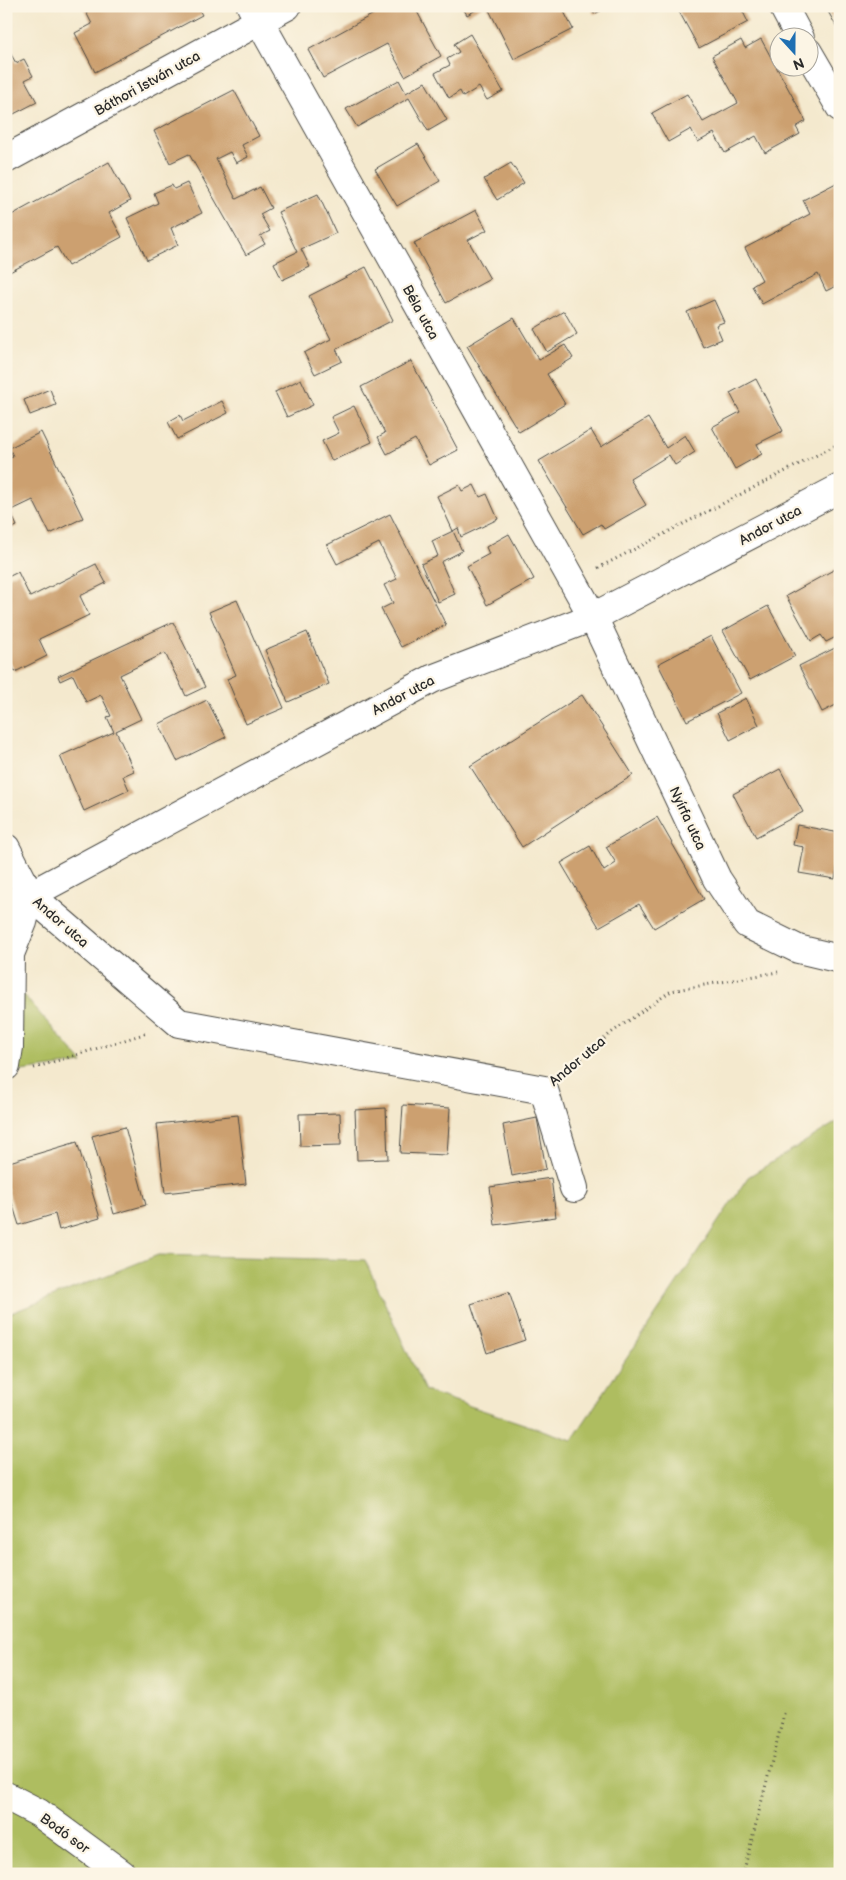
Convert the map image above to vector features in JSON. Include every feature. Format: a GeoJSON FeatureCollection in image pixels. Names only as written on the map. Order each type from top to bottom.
{"type":"FeatureCollection","features":[{"type":"Feature","properties":{"kind":"street","name":"Báthori István utca"},"geometry":{"type":"LineString","coordinates":[[6,159],[255,14],[287,6]]}},
{"type":"Feature","properties":{"kind":"street"},"geometry":{"type":"LineString","coordinates":[[782,6],[794,28]]}},
{"type":"Feature","properties":{"kind":"street","name":"Béla utca"},"geometry":{"type":"LineString","coordinates":[[255,14],[593,617]]}},
{"type":"Feature","properties":{"kind":"street"},"geometry":{"type":"LineString","coordinates":[[818,69],[840,107]]}},
{"type":"Feature","properties":{"kind":"street","name":"Andor utca"},"geometry":{"type":"LineString","coordinates":[[544,1090],[179,1023],[18,899],[432,679],[593,617],[840,488]]}},
{"type":"Feature","properties":{"kind":"street","name":"Nyírfa utca"},"geometry":{"type":"LineString","coordinates":[[593,617],[717,879],[747,924],[798,949],[840,959]]}},
{"type":"Feature","properties":{"kind":"street"},"geometry":{"type":"LineString","coordinates":[[6,848],[23,922],[10,954],[9,1047],[6,1066]]}},
{"type":"Feature","properties":{"kind":"street"},"geometry":{"type":"LineString","coordinates":[[544,1090],[574,1188]]}},
{"type":"Feature","properties":{"kind":"street","name":"Bodó sor"},"geometry":{"type":"LineString","coordinates":[[6,1796],[39,1813],[122,1874]]}},
{"type":"Feature","properties":{"kind":"path"},"geometry":{"type":"LineString","coordinates":[[572,582],[840,443]]}},
{"type":"Feature","properties":{"kind":"path","name":"Andor utca"},"geometry":{"type":"LineString","coordinates":[[544,1090],[611,1033],[671,991],[784,971]]}},
{"type":"Feature","properties":{"kind":"path"},"geometry":{"type":"LineString","coordinates":[[34,1068],[179,1023]]}},
{"type":"Feature","properties":{"kind":"path"},"geometry":{"type":"LineString","coordinates":[[743,1874],[785,1710]]}},
{"type":"Feature","properties":{"kind":"green space"},"geometry":{"type":"Polygon","coordinates":[[[6,975],[83,1063],[6,1073],[6,975]]]}},
{"type":"Feature","properties":{"kind":"green space"},"geometry":{"type":"Polygon","coordinates":[[[840,1120],[840,1874],[6,1874],[6,1315],[158,1255],[365,1260],[425,1391],[572,1440],[748,1177],[840,1120]]]}},
{"type":"Feature","properties":{"kind":"building"},"geometry":{"type":"Polygon","coordinates":[[[83,6],[197,6],[202,15],[95,72],[75,33],[92,24],[83,6]]]}},
{"type":"Feature","properties":{"kind":"building"},"geometry":{"type":"Polygon","coordinates":[[[388,6],[414,6],[441,56],[405,76],[387,44],[323,78],[308,50],[388,6]]]}},
{"type":"Feature","properties":{"kind":"building"},"geometry":{"type":"Polygon","coordinates":[[[462,6],[483,6],[467,15],[462,6]]]}},
{"type":"Feature","properties":{"kind":"building"},"geometry":{"type":"Polygon","coordinates":[[[487,6],[549,6],[550,8],[561,6],[573,29],[514,59],[487,6]]]}},
{"type":"Feature","properties":{"kind":"building"},"geometry":{"type":"Polygon","coordinates":[[[590,6],[611,6],[594,14],[590,6]]]}},
{"type":"Feature","properties":{"kind":"building"},"geometry":{"type":"Polygon","coordinates":[[[676,6],[740,6],[748,22],[699,48],[676,6]]]}},
{"type":"Feature","properties":{"kind":"building"},"geometry":{"type":"Polygon","coordinates":[[[825,6],[840,6],[840,33],[825,6]]]}},
{"type":"Feature","properties":{"kind":"building"},"geometry":{"type":"Polygon","coordinates":[[[470,34],[503,91],[487,100],[479,87],[463,97],[460,91],[449,98],[435,73],[450,65],[447,59],[459,52],[454,44],[470,34]]]}},
{"type":"Feature","properties":{"kind":"building"},"geometry":{"type":"Polygon","coordinates":[[[761,39],[768,52],[768,78],[782,78],[806,121],[796,127],[800,134],[765,153],[756,136],[725,153],[714,133],[698,142],[691,129],[668,142],[652,113],[687,94],[703,122],[738,103],[712,56],[741,40],[745,48],[761,39]]]}},
{"type":"Feature","properties":{"kind":"building"},"geometry":{"type":"Polygon","coordinates":[[[9,51],[16,63],[24,59],[33,76],[25,80],[37,102],[6,118],[6,52],[9,51]]]}},
{"type":"Feature","properties":{"kind":"building"},"geometry":{"type":"Polygon","coordinates":[[[399,80],[406,93],[425,82],[447,120],[428,131],[409,98],[357,127],[346,109],[399,80]]]}},
{"type":"Feature","properties":{"kind":"building"},"geometry":{"type":"Polygon","coordinates":[[[234,90],[259,136],[242,145],[248,157],[236,163],[230,152],[216,159],[236,199],[260,187],[271,208],[260,214],[270,231],[260,236],[265,244],[246,255],[189,154],[170,163],[154,131],[234,90]]]}},
{"type":"Feature","properties":{"kind":"building"},"geometry":{"type":"Polygon","coordinates":[[[418,144],[440,181],[397,206],[375,169],[418,144]]]}},
{"type":"Feature","properties":{"kind":"building"},"geometry":{"type":"Polygon","coordinates":[[[109,162],[130,201],[109,213],[122,237],[68,266],[57,247],[6,274],[6,218],[109,162]]]}},
{"type":"Feature","properties":{"kind":"building"},"geometry":{"type":"Polygon","coordinates":[[[511,163],[524,183],[497,200],[484,179],[511,163]]]}},
{"type":"Feature","properties":{"kind":"building"},"geometry":{"type":"Polygon","coordinates":[[[840,181],[840,284],[826,291],[818,274],[762,304],[752,286],[762,280],[745,248],[810,214],[803,200],[840,181]]]}},
{"type":"Feature","properties":{"kind":"building"},"geometry":{"type":"Polygon","coordinates":[[[187,183],[202,213],[171,228],[178,245],[147,260],[127,218],[158,203],[154,193],[172,185],[174,189],[187,183]]]}},
{"type":"Feature","properties":{"kind":"building"},"geometry":{"type":"Polygon","coordinates":[[[318,194],[336,233],[301,249],[310,267],[282,280],[274,263],[297,252],[278,212],[318,194]]]}},
{"type":"Feature","properties":{"kind":"building"},"geometry":{"type":"Polygon","coordinates":[[[476,210],[487,230],[468,240],[490,279],[446,303],[414,243],[476,210]]]}},
{"type":"Feature","properties":{"kind":"building"},"geometry":{"type":"Polygon","coordinates":[[[366,267],[393,320],[336,349],[342,361],[315,374],[304,353],[331,339],[309,296],[366,267]]]}},
{"type":"Feature","properties":{"kind":"building"},"geometry":{"type":"Polygon","coordinates":[[[714,300],[724,322],[716,325],[722,339],[703,347],[687,312],[714,300]]]}},
{"type":"Feature","properties":{"kind":"building"},"geometry":{"type":"Polygon","coordinates":[[[564,311],[577,334],[547,352],[534,329],[564,311]]]}},
{"type":"Feature","properties":{"kind":"building"},"geometry":{"type":"Polygon","coordinates":[[[514,318],[539,360],[565,345],[573,358],[547,374],[565,404],[519,432],[467,346],[514,318]]]}},
{"type":"Feature","properties":{"kind":"building"},"geometry":{"type":"Polygon","coordinates":[[[411,361],[458,450],[429,465],[415,439],[387,454],[378,437],[385,433],[361,387],[411,361]]]}},
{"type":"Feature","properties":{"kind":"building"},"geometry":{"type":"Polygon","coordinates":[[[301,379],[313,405],[287,417],[275,392],[301,379]]]}},
{"type":"Feature","properties":{"kind":"building"},"geometry":{"type":"Polygon","coordinates":[[[756,379],[783,431],[757,444],[762,454],[735,469],[712,427],[740,412],[730,393],[756,379]]]}},
{"type":"Feature","properties":{"kind":"building"},"geometry":{"type":"Polygon","coordinates":[[[50,389],[56,405],[30,415],[24,400],[50,389]]]}},
{"type":"Feature","properties":{"kind":"building"},"geometry":{"type":"Polygon","coordinates":[[[222,401],[228,413],[177,439],[168,422],[180,415],[183,421],[222,401]]]}},
{"type":"Feature","properties":{"kind":"building"},"geometry":{"type":"Polygon","coordinates":[[[354,406],[372,442],[332,461],[322,441],[339,433],[331,417],[354,406]]]}},
{"type":"Feature","properties":{"kind":"building"},"geometry":{"type":"Polygon","coordinates":[[[648,418],[666,448],[685,435],[695,452],[675,465],[669,455],[630,479],[646,505],[604,529],[601,524],[583,534],[539,461],[591,430],[601,447],[648,418]]]}},
{"type":"Feature","properties":{"kind":"building"},"geometry":{"type":"Polygon","coordinates":[[[41,432],[83,518],[50,534],[33,500],[10,511],[17,526],[6,531],[6,459],[13,456],[9,448],[41,432]]]}},
{"type":"Feature","properties":{"kind":"building"},"geometry":{"type":"Polygon","coordinates":[[[459,485],[462,491],[474,485],[480,497],[487,494],[498,519],[461,537],[458,528],[453,531],[437,496],[459,485]]]}},
{"type":"Feature","properties":{"kind":"building"},"geometry":{"type":"Polygon","coordinates":[[[390,514],[446,625],[401,647],[381,609],[393,603],[384,585],[397,579],[379,543],[337,564],[327,545],[390,514]]]}},
{"type":"Feature","properties":{"kind":"building"},"geometry":{"type":"Polygon","coordinates":[[[453,531],[462,551],[441,562],[455,594],[438,602],[421,564],[438,556],[432,541],[453,531]]]}},
{"type":"Feature","properties":{"kind":"building"},"geometry":{"type":"Polygon","coordinates":[[[509,534],[534,579],[487,605],[467,566],[489,554],[486,547],[509,534]]]}},
{"type":"Feature","properties":{"kind":"building"},"geometry":{"type":"Polygon","coordinates":[[[96,564],[106,583],[80,596],[89,615],[39,639],[47,656],[15,672],[6,654],[6,578],[18,572],[30,597],[96,564]]]}},
{"type":"Feature","properties":{"kind":"building"},"geometry":{"type":"Polygon","coordinates":[[[837,568],[840,572],[840,635],[826,642],[821,635],[811,641],[786,596],[837,568]]]}},
{"type":"Feature","properties":{"kind":"building"},"geometry":{"type":"Polygon","coordinates":[[[237,600],[284,708],[246,724],[227,679],[236,675],[209,612],[237,600]]]}},
{"type":"Feature","properties":{"kind":"building"},"geometry":{"type":"Polygon","coordinates":[[[768,606],[795,656],[750,680],[723,631],[768,606]]]}},
{"type":"Feature","properties":{"kind":"building"},"geometry":{"type":"Polygon","coordinates":[[[173,622],[205,687],[186,696],[165,653],[120,675],[141,719],[116,731],[134,771],[123,776],[129,790],[84,811],[60,756],[114,732],[107,717],[111,716],[101,695],[86,702],[73,675],[60,681],[58,676],[173,622]]]}},
{"type":"Feature","properties":{"kind":"building"},"geometry":{"type":"Polygon","coordinates":[[[307,632],[329,684],[288,702],[265,650],[307,632]]]}},
{"type":"Feature","properties":{"kind":"building"},"geometry":{"type":"Polygon","coordinates":[[[711,636],[741,693],[687,721],[658,664],[711,636]]]}},
{"type":"Feature","properties":{"kind":"building"},"geometry":{"type":"Polygon","coordinates":[[[839,646],[840,703],[822,712],[799,666],[839,646]]]}},
{"type":"Feature","properties":{"kind":"building"},"geometry":{"type":"Polygon","coordinates":[[[582,695],[633,775],[522,847],[470,766],[582,695]]]}},
{"type":"Feature","properties":{"kind":"building"},"geometry":{"type":"Polygon","coordinates":[[[746,698],[759,725],[730,740],[717,713],[746,698]]]}},
{"type":"Feature","properties":{"kind":"building"},"geometry":{"type":"Polygon","coordinates":[[[207,700],[226,737],[177,761],[159,724],[207,700]]]}},
{"type":"Feature","properties":{"kind":"building"},"geometry":{"type":"Polygon","coordinates":[[[780,769],[803,812],[756,837],[733,794],[780,769]]]}},
{"type":"Feature","properties":{"kind":"building"},"geometry":{"type":"Polygon","coordinates":[[[657,817],[704,899],[654,928],[639,904],[599,927],[561,863],[590,846],[604,871],[616,863],[606,847],[657,817]]]}},
{"type":"Feature","properties":{"kind":"building"},"geometry":{"type":"Polygon","coordinates":[[[797,825],[840,833],[840,852],[835,879],[799,873],[804,847],[793,845],[797,825]]]}},
{"type":"Feature","properties":{"kind":"building"},"geometry":{"type":"Polygon","coordinates":[[[403,1105],[450,1108],[447,1155],[400,1153],[403,1105]]]}},
{"type":"Feature","properties":{"kind":"building"},"geometry":{"type":"Polygon","coordinates":[[[386,1108],[388,1159],[357,1160],[355,1110],[386,1108]]]}},
{"type":"Feature","properties":{"kind":"building"},"geometry":{"type":"Polygon","coordinates":[[[340,1113],[341,1145],[300,1146],[299,1114],[340,1113]]]}},
{"type":"Feature","properties":{"kind":"building"},"geometry":{"type":"Polygon","coordinates":[[[238,1115],[246,1184],[165,1193],[157,1124],[238,1115]]]}},
{"type":"Feature","properties":{"kind":"building"},"geometry":{"type":"Polygon","coordinates":[[[537,1118],[546,1169],[512,1176],[503,1125],[537,1118]]]}},
{"type":"Feature","properties":{"kind":"building"},"geometry":{"type":"Polygon","coordinates":[[[125,1127],[146,1205],[114,1214],[92,1136],[125,1127]]]}},
{"type":"Feature","properties":{"kind":"building"},"geometry":{"type":"Polygon","coordinates":[[[77,1142],[100,1218],[59,1230],[55,1214],[19,1225],[6,1184],[6,1163],[77,1142]]]}},
{"type":"Feature","properties":{"kind":"building"},"geometry":{"type":"Polygon","coordinates":[[[551,1178],[556,1217],[495,1225],[490,1187],[551,1178]]]}},
{"type":"Feature","properties":{"kind":"building"},"geometry":{"type":"Polygon","coordinates":[[[509,1292],[525,1340],[487,1353],[471,1304],[509,1292]]]}}]}
